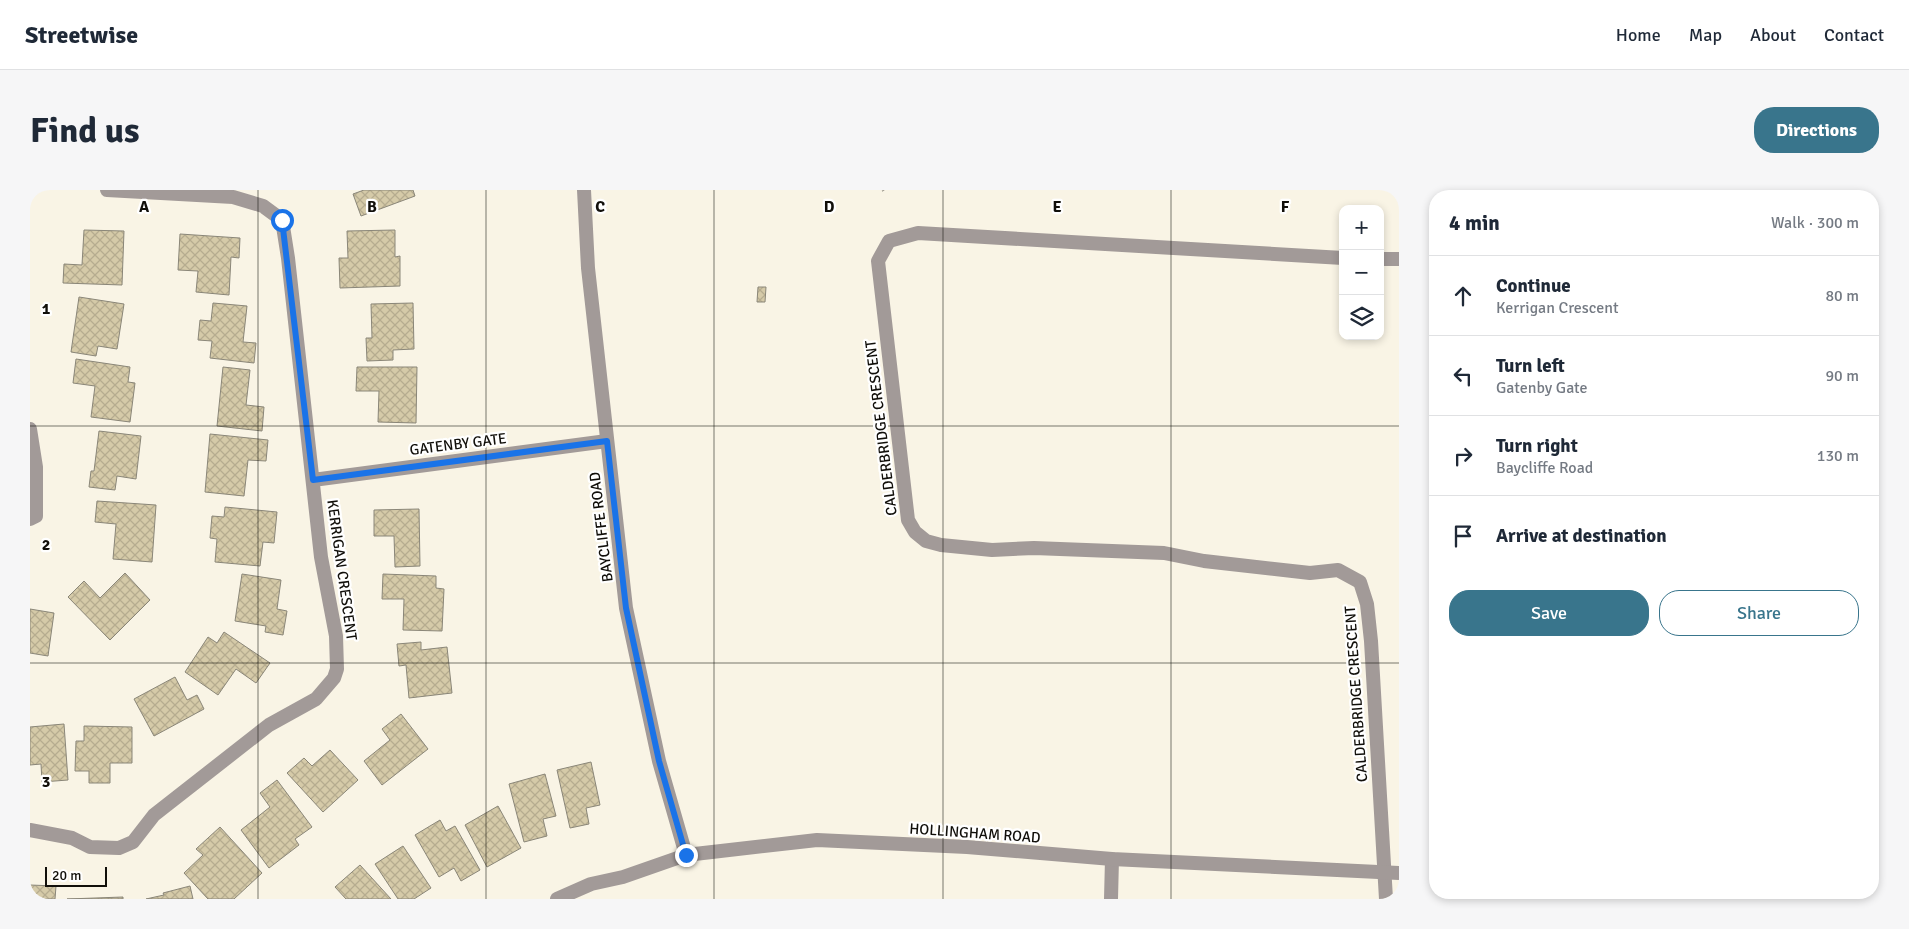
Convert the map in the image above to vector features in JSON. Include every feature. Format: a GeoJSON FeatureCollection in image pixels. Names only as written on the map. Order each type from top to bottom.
{"type":"FeatureCollection","features":[{"type":"Feature","properties":{"kind":"street","name":"KERRIGAN CRESCENT"},"geometry":{"type":"LineString","coordinates":[[30,830],[72,838],[90,846],[119,848],[133,842],[154,815],[269,725],[316,699],[329,686],[337,669],[336,636],[321,557],[282,220],[263,206],[233,197],[107,190]]}},
{"type":"Feature","properties":{"kind":"street","name":"BAYCLIFFE ROAD"},"geometry":{"type":"LineString","coordinates":[[584,190],[588,268],[626,608],[659,761],[686,855]]}},
{"type":"Feature","properties":{"kind":"street","name":"CALDERBRIDGE CRESCENT"},"geometry":{"type":"LineString","coordinates":[[1339,258],[918,233],[889,241],[878,261],[908,520],[915,532],[926,541],[941,545],[992,550],[1034,548],[1164,554],[1204,561],[1310,573],[1338,570],[1360,582],[1368,604],[1372,641],[1386,899]]}},
{"type":"Feature","properties":{"kind":"street"},"geometry":{"type":"LineString","coordinates":[[1384,258],[1399,259]]}},
{"type":"Feature","properties":{"kind":"street"},"geometry":{"type":"LineString","coordinates":[[30,429],[36,477],[36,516],[30,519]]}},
{"type":"Feature","properties":{"kind":"street","name":"GATENBY GATE"},"geometry":{"type":"LineString","coordinates":[[313,480],[607,441]]}},
{"type":"Feature","properties":{"kind":"street","name":"HOLLINGHAM ROAD"},"geometry":{"type":"LineString","coordinates":[[557,899],[591,884],[623,877],[686,855],[817,840],[967,847],[1112,859],[1399,873]]}},
{"type":"Feature","properties":{"kind":"street"},"geometry":{"type":"LineString","coordinates":[[1111,899],[1112,859]]}},
{"type":"Feature","properties":{"kind":"building"},"geometry":{"type":"Polygon","coordinates":[[[364,190],[413,190],[415,196],[361,216],[353,194],[364,190]]]}},
{"type":"Feature","properties":{"kind":"building"},"geometry":{"type":"Polygon","coordinates":[[[84,230],[124,231],[122,285],[63,283],[64,264],[82,265],[84,230]]]}},
{"type":"Feature","properties":{"kind":"building"},"geometry":{"type":"Polygon","coordinates":[[[395,230],[395,257],[400,256],[400,286],[340,288],[339,258],[348,258],[347,231],[395,230]]]}},
{"type":"Feature","properties":{"kind":"building"},"geometry":{"type":"Polygon","coordinates":[[[180,234],[240,238],[239,258],[231,257],[229,295],[196,292],[198,271],[178,270],[180,234]]]}},
{"type":"Feature","properties":{"kind":"building"},"geometry":{"type":"Polygon","coordinates":[[[758,287],[766,287],[765,302],[757,302],[758,287]]]}},
{"type":"Feature","properties":{"kind":"building"},"geometry":{"type":"Polygon","coordinates":[[[79,297],[124,304],[117,349],[98,346],[96,356],[71,352],[79,297]]]}},
{"type":"Feature","properties":{"kind":"building"},"geometry":{"type":"Polygon","coordinates":[[[213,303],[247,306],[243,342],[256,343],[254,363],[210,358],[212,341],[198,340],[200,320],[211,321],[213,303]]]}},
{"type":"Feature","properties":{"kind":"building"},"geometry":{"type":"Polygon","coordinates":[[[413,303],[414,349],[393,350],[393,360],[367,361],[366,338],[372,338],[371,304],[413,303]]]}},
{"type":"Feature","properties":{"kind":"building"},"geometry":{"type":"Polygon","coordinates":[[[76,359],[130,367],[128,382],[135,383],[130,422],[91,417],[95,386],[73,383],[76,359]]]}},
{"type":"Feature","properties":{"kind":"building"},"geometry":{"type":"Polygon","coordinates":[[[223,367],[250,370],[246,405],[264,407],[262,431],[217,426],[223,367]]]}},
{"type":"Feature","properties":{"kind":"building"},"geometry":{"type":"Polygon","coordinates":[[[357,367],[417,367],[416,423],[378,422],[379,391],[356,391],[357,367]]]}},
{"type":"Feature","properties":{"kind":"building"},"geometry":{"type":"Polygon","coordinates":[[[99,431],[141,436],[136,479],[117,476],[115,490],[89,487],[91,471],[94,471],[99,431]]]}},
{"type":"Feature","properties":{"kind":"building"},"geometry":{"type":"Polygon","coordinates":[[[210,434],[268,440],[266,461],[248,460],[244,496],[205,492],[210,434]]]}},
{"type":"Feature","properties":{"kind":"building"},"geometry":{"type":"Polygon","coordinates":[[[97,501],[156,505],[152,562],[113,559],[116,524],[95,522],[97,501]]]}},
{"type":"Feature","properties":{"kind":"building"},"geometry":{"type":"Polygon","coordinates":[[[225,507],[277,512],[274,543],[263,542],[260,566],[215,562],[217,539],[210,538],[212,516],[224,517],[225,507]]]}},
{"type":"Feature","properties":{"kind":"building"},"geometry":{"type":"Polygon","coordinates":[[[419,509],[420,566],[395,567],[394,536],[374,536],[374,510],[419,509]]]}},
{"type":"Feature","properties":{"kind":"building"},"geometry":{"type":"Polygon","coordinates":[[[125,573],[150,600],[110,640],[68,597],[84,581],[100,598],[125,573]]]}},
{"type":"Feature","properties":{"kind":"building"},"geometry":{"type":"Polygon","coordinates":[[[242,574],[281,580],[277,609],[287,611],[283,635],[265,632],[266,626],[235,621],[242,574]]]}},
{"type":"Feature","properties":{"kind":"building"},"geometry":{"type":"Polygon","coordinates":[[[383,574],[436,576],[436,588],[444,589],[442,631],[403,630],[404,599],[382,599],[383,574]]]}},
{"type":"Feature","properties":{"kind":"building"},"geometry":{"type":"Polygon","coordinates":[[[30,609],[54,613],[48,656],[30,653],[30,609]]]}},
{"type":"Feature","properties":{"kind":"building"},"geometry":{"type":"Polygon","coordinates":[[[224,632],[270,663],[256,683],[236,669],[218,695],[185,672],[208,637],[217,643],[224,632]]]}},
{"type":"Feature","properties":{"kind":"building"},"geometry":{"type":"Polygon","coordinates":[[[421,642],[421,650],[447,647],[452,693],[409,698],[406,665],[399,666],[397,644],[421,642]]]}},
{"type":"Feature","properties":{"kind":"building"},"geometry":{"type":"Polygon","coordinates":[[[175,677],[187,700],[197,695],[204,709],[154,736],[134,699],[175,677]]]}},
{"type":"Feature","properties":{"kind":"building"},"geometry":{"type":"Polygon","coordinates":[[[401,714],[428,749],[382,785],[364,761],[390,740],[382,729],[401,714]]]}},
{"type":"Feature","properties":{"kind":"building"},"geometry":{"type":"Polygon","coordinates":[[[64,724],[68,780],[42,782],[41,764],[30,765],[30,727],[64,724]]]}},
{"type":"Feature","properties":{"kind":"building"},"geometry":{"type":"Polygon","coordinates":[[[84,726],[132,727],[132,763],[110,763],[110,783],[89,783],[89,771],[75,771],[76,741],[84,741],[84,726]]]}},
{"type":"Feature","properties":{"kind":"building"},"geometry":{"type":"Polygon","coordinates":[[[330,750],[358,780],[323,812],[287,773],[304,758],[312,766],[330,750]]]}},
{"type":"Feature","properties":{"kind":"building"},"geometry":{"type":"Polygon","coordinates":[[[591,762],[600,805],[586,808],[589,824],[570,828],[557,770],[591,762]]]}},
{"type":"Feature","properties":{"kind":"building"},"geometry":{"type":"Polygon","coordinates":[[[545,774],[556,816],[543,819],[547,836],[524,842],[509,784],[545,774]]]}},
{"type":"Feature","properties":{"kind":"building"},"geometry":{"type":"Polygon","coordinates":[[[277,780],[312,827],[295,839],[299,845],[269,868],[241,830],[270,807],[260,793],[277,780]]]}},
{"type":"Feature","properties":{"kind":"building"},"geometry":{"type":"Polygon","coordinates":[[[498,806],[521,848],[487,867],[465,825],[498,806]]]}},
{"type":"Feature","properties":{"kind":"building"},"geometry":{"type":"Polygon","coordinates":[[[440,820],[446,831],[455,826],[480,870],[461,881],[454,868],[439,877],[415,835],[440,820]]]}},
{"type":"Feature","properties":{"kind":"building"},"geometry":{"type":"Polygon","coordinates":[[[220,827],[262,873],[234,899],[208,899],[184,873],[203,855],[196,849],[220,827]]]}},
{"type":"Feature","properties":{"kind":"building"},"geometry":{"type":"Polygon","coordinates":[[[403,846],[431,888],[414,899],[398,899],[375,864],[403,846]]]}},
{"type":"Feature","properties":{"kind":"building"},"geometry":{"type":"Polygon","coordinates":[[[360,865],[391,899],[346,899],[335,887],[360,865]]]}},
{"type":"Feature","properties":{"kind":"building"},"geometry":{"type":"Polygon","coordinates":[[[30,885],[56,886],[55,899],[30,899],[30,885]]]}},
{"type":"Feature","properties":{"kind":"building"},"geometry":{"type":"Polygon","coordinates":[[[190,886],[193,899],[146,899],[164,895],[163,893],[190,886]]]}},
{"type":"Feature","properties":{"kind":"building"},"geometry":{"type":"Polygon","coordinates":[[[123,897],[123,899],[67,899],[123,897]]]}},
{"type":"Feature","properties":{"kind":"route"},"geometry":{"type":"LineString","coordinates":[[282,220],[313,480],[607,441],[626,608],[659,761],[686,855]]}}]}
